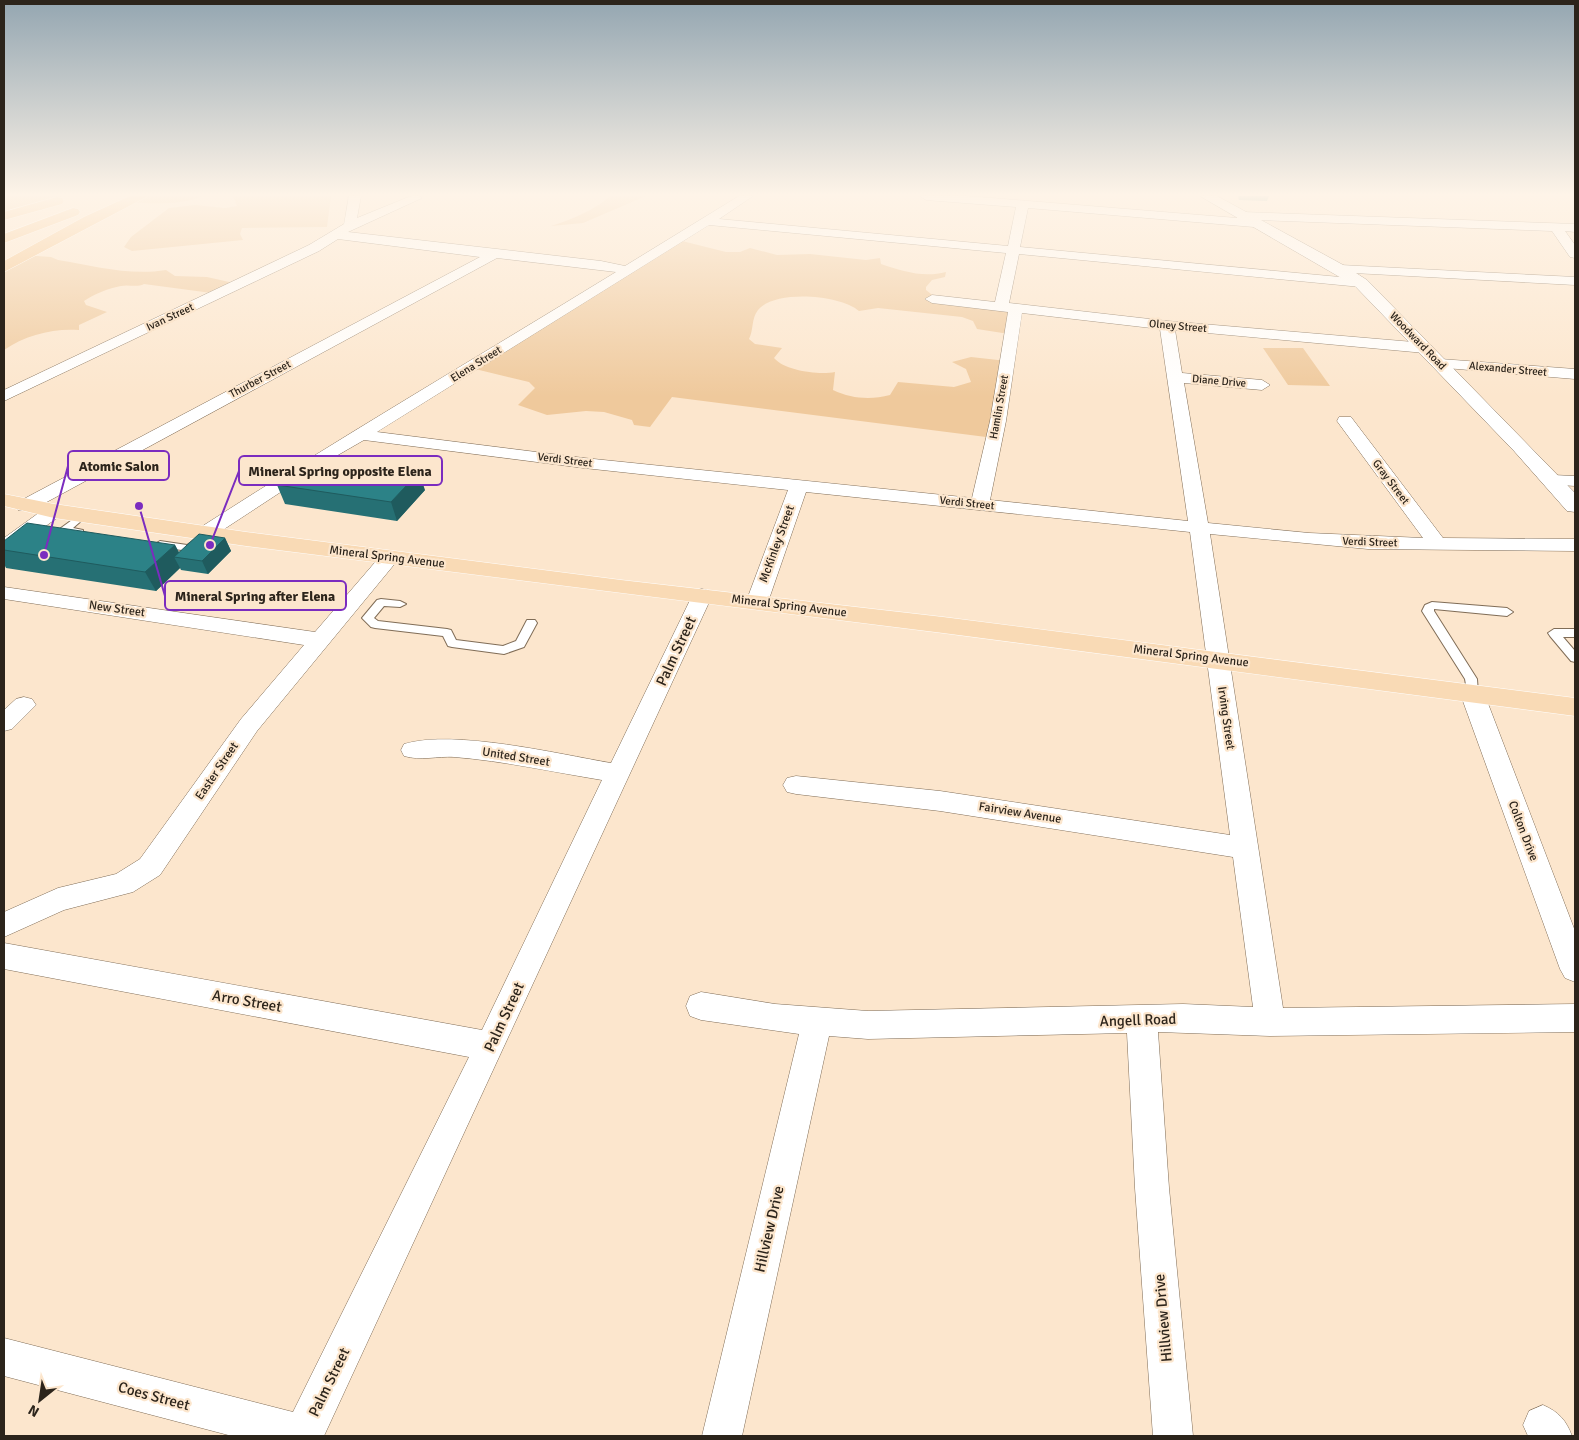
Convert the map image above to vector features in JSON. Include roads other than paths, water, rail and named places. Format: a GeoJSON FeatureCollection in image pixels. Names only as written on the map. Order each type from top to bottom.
{"type":"FeatureCollection","features":[{"type":"Feature","properties":{"kind":"main road","name":"Mineral Spring Avenue"},"geometry":{"type":"LineString","coordinates":[[14,503],[54,511],[88,525],[205,533],[1218,660],[1575,707]]}},
{"type":"Feature","properties":{"kind":"street","name":"Ivan Street"},"geometry":{"type":"LineString","coordinates":[[4,396],[279,263]]}},
{"type":"Feature","properties":{"kind":"street","name":"Thurber Street"},"geometry":{"type":"LineString","coordinates":[[14,503],[477,263]]}},
{"type":"Feature","properties":{"kind":"street"},"geometry":{"type":"LineString","coordinates":[[582,263],[626,270]]}},
{"type":"Feature","properties":{"kind":"street","name":"Elena Street"},"geometry":{"type":"LineString","coordinates":[[205,533],[325,454],[362,434],[637,263]]}},
{"type":"Feature","properties":{"kind":"street","name":"Hamlin Street"},"geometry":{"type":"LineString","coordinates":[[980,505],[998,420],[1013,318],[1009,308],[1013,263]]}},
{"type":"Feature","properties":{"kind":"street"},"geometry":{"type":"LineString","coordinates":[[1146,263],[1361,283]]}},
{"type":"Feature","properties":{"kind":"street","name":"Woodward Road"},"geometry":{"type":"LineString","coordinates":[[1329,263],[1361,283],[1575,506]]}},
{"type":"Feature","properties":{"kind":"street"},"geometry":{"type":"LineString","coordinates":[[1340,269],[1575,281]]}},
{"type":"Feature","properties":{"kind":"street","name":"Olney Street"},"geometry":{"type":"LineString","coordinates":[[932,299],[1167,325],[1425,348]]}},
{"type":"Feature","properties":{"kind":"street","name":"Irving Street"},"geometry":{"type":"LineString","coordinates":[[1167,325],[1199,528],[1270,1022]]}},
{"type":"Feature","properties":{"kind":"street","name":"Alexander Street"},"geometry":{"type":"LineString","coordinates":[[1440,364],[1575,374]]}},
{"type":"Feature","properties":{"kind":"street","name":"Diane Drive"},"geometry":{"type":"LineString","coordinates":[[1176,377],[1262,385]]}},
{"type":"Feature","properties":{"kind":"street","name":"Gray Street"},"geometry":{"type":"LineString","coordinates":[[1345,421],[1437,544]]}},
{"type":"Feature","properties":{"kind":"street","name":"Verdi Street"},"geometry":{"type":"LineString","coordinates":[[362,434],[379,438],[575,462],[1199,528],[1368,543],[1575,545]]}},
{"type":"Feature","properties":{"kind":"street"},"geometry":{"type":"LineString","coordinates":[[1552,480],[1575,481]]}},
{"type":"Feature","properties":{"kind":"street","name":"McKinley Street"},"geometry":{"type":"LineString","coordinates":[[757,602],[799,486]]}},
{"type":"Feature","properties":{"kind":"street"},"geometry":{"type":"LineString","coordinates":[[4,547],[54,511]]}},
{"type":"Feature","properties":{"kind":"street","name":"Easter Street"},"geometry":{"type":"LineString","coordinates":[[4,924],[58,900],[123,884],[150,867],[225,757],[390,557]]}},
{"type":"Feature","properties":{"kind":"street","name":"New Street"},"geometry":{"type":"LineString","coordinates":[[4,593],[320,640]]}},
{"type":"Feature","properties":{"kind":"street","name":"Palm Street"},"geometry":{"type":"LineString","coordinates":[[303,1436],[490,1046],[702,596]]}},
{"type":"Feature","properties":{"kind":"street","name":"Colton Drive"},"geometry":{"type":"LineString","coordinates":[[1472,693],[1575,969]]}},
{"type":"Feature","properties":{"kind":"street"},"geometry":{"type":"LineString","coordinates":[[4,723],[24,705]]}},
{"type":"Feature","properties":{"kind":"street","name":"United Street"},"geometry":{"type":"LineString","coordinates":[[413,750],[452,748],[522,756],[619,774]]}},
{"type":"Feature","properties":{"kind":"street","name":"Fairview Avenue"},"geometry":{"type":"LineString","coordinates":[[796,785],[940,801],[1244,848]]}},
{"type":"Feature","properties":{"kind":"street","name":"Arro Street"},"geometry":{"type":"LineString","coordinates":[[4,956],[490,1046]]}},
{"type":"Feature","properties":{"kind":"street","name":"Angell Road"},"geometry":{"type":"LineString","coordinates":[[701,1006],[744,1014],[817,1022],[868,1025],[1183,1018],[1270,1022],[1575,1018]]}},
{"type":"Feature","properties":{"kind":"street","name":"Hillview Drive"},"geometry":{"type":"LineString","coordinates":[[1142,1020],[1152,1188],[1173,1436]]}},
{"type":"Feature","properties":{"kind":"street","name":"Hillview Drive"},"geometry":{"type":"LineString","coordinates":[[722,1436],[817,1022]]}},
{"type":"Feature","properties":{"kind":"street","name":"Coes Street"},"geometry":{"type":"LineString","coordinates":[[4,1357],[303,1436]]}},
{"type":"Feature","properties":{"kind":"lane"},"geometry":{"type":"LineString","coordinates":[[151,543],[189,548],[205,533]]}},
{"type":"Feature","properties":{"kind":"lane"},"geometry":{"type":"LineString","coordinates":[[400,604],[381,602],[368,618],[375,624],[447,633],[452,643],[504,650],[520,644],[531,624]]}},
{"type":"Feature","properties":{"kind":"lane"},"geometry":{"type":"LineString","coordinates":[[1472,693],[1471,679],[1428,611],[1429,607],[1432,605],[1507,612]]}},
{"type":"Feature","properties":{"kind":"lane"},"geometry":{"type":"LineString","coordinates":[[1575,633],[1554,633],[1575,658]]}},
{"type":"Feature","properties":{"kind":"place","name":"Mineral Spring after Elena"},"geometry":{"type":"Point","coordinates":[139,506]}},
{"type":"Feature","properties":{"kind":"place","name":"Mineral Spring opposite Elena"},"geometry":{"type":"Point","coordinates":[210,545]}},
{"type":"Feature","properties":{"kind":"place","name":"Atomic Salon"},"geometry":{"type":"Point","coordinates":[44,555]}}]}
